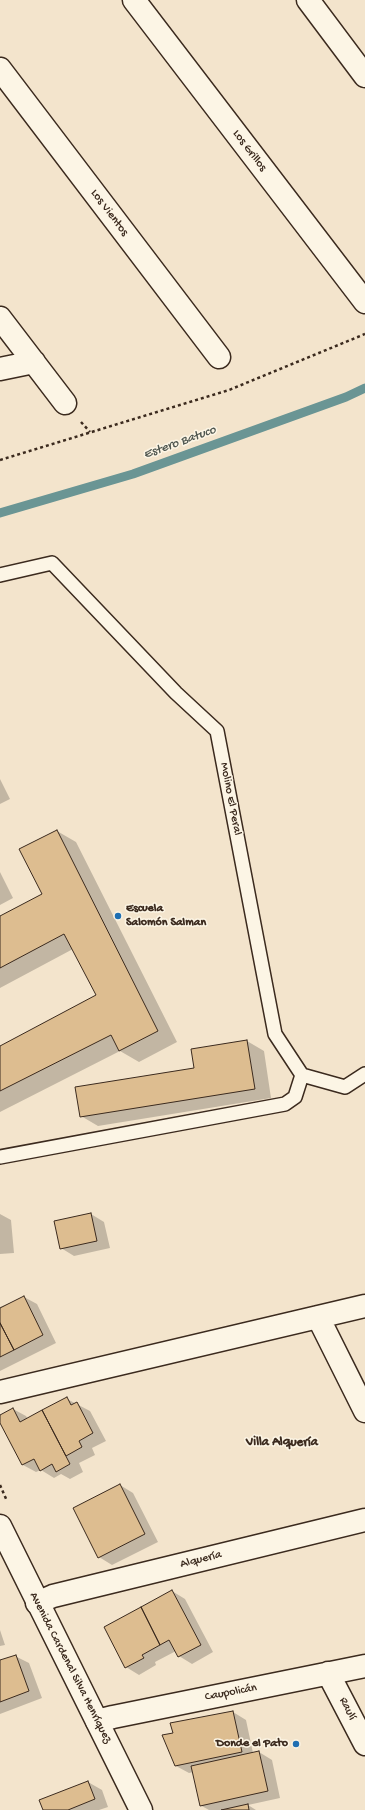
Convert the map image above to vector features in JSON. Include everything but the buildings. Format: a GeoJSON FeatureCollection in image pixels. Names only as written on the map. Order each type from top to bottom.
{"type":"FeatureCollection","features":[{"type":"Feature","properties":{"kind":"street","name":"Los Grillos"},"geometry":{"type":"LineString","coordinates":[[134,0],[365,302]]}},
{"type":"Feature","properties":{"kind":"street"},"geometry":{"type":"LineString","coordinates":[[308,0],[365,76]]}},
{"type":"Feature","properties":{"kind":"street","name":"Los Vientos"},"geometry":{"type":"LineString","coordinates":[[0,69],[219,357]]}},
{"type":"Feature","properties":{"kind":"street"},"geometry":{"type":"LineString","coordinates":[[0,318],[65,403]]}},
{"type":"Feature","properties":{"kind":"street"},"geometry":{"type":"LineString","coordinates":[[0,369],[34,362]]}},
{"type":"Feature","properties":{"kind":"street"},"geometry":{"type":"LineString","coordinates":[[0,1392],[365,1306]]}},
{"type":"Feature","properties":{"kind":"street"},"geometry":{"type":"LineString","coordinates":[[318,1317],[365,1411]]}},
{"type":"Feature","properties":{"kind":"street","name":"Alquería"},"geometry":{"type":"LineString","coordinates":[[37,1603],[53,1596],[365,1520]]}},
{"type":"Feature","properties":{"kind":"street","name":"Avenida Cardenal Silva Henríquez"},"geometry":{"type":"LineString","coordinates":[[0,1526],[141,1810]]}},
{"type":"Feature","properties":{"kind":"street","name":"Caupolicán"},"geometry":{"type":"LineString","coordinates":[[96,1721],[365,1666]]}},
{"type":"Feature","properties":{"kind":"street","name":"Raulí"},"geometry":{"type":"LineString","coordinates":[[328,1673],[365,1744]]}},
{"type":"Feature","properties":{"kind":"lane","name":"Molino El Peral"},"geometry":{"type":"LineString","coordinates":[[0,576],[52,563],[176,693],[217,731],[275,1034],[302,1075]]}},
{"type":"Feature","properties":{"kind":"lane"},"geometry":{"type":"LineString","coordinates":[[0,1157],[285,1104],[295,1097],[302,1075],[345,1087],[365,1074]]}},
{"type":"Feature","properties":{"kind":"path"},"geometry":{"type":"LineString","coordinates":[[0,460],[229,390],[365,334]]}},
{"type":"Feature","properties":{"kind":"waterway","name":"Estero Batuco"},"geometry":{"type":"LineString","coordinates":[[0,513],[133,474],[346,397],[365,388]]}},
{"type":"Feature","properties":{"kind":"place","name":"Escuela Salomón Salman"},"geometry":{"type":"Point","coordinates":[118,916]}},
{"type":"Feature","properties":{"kind":"place","name":"Donde el Pato"},"geometry":{"type":"Point","coordinates":[296,1744]}},
{"type":"Feature","properties":{"kind":"district","name":"Villa Alquería"},"geometry":{"type":"Point","coordinates":[282,1443]}}]}
